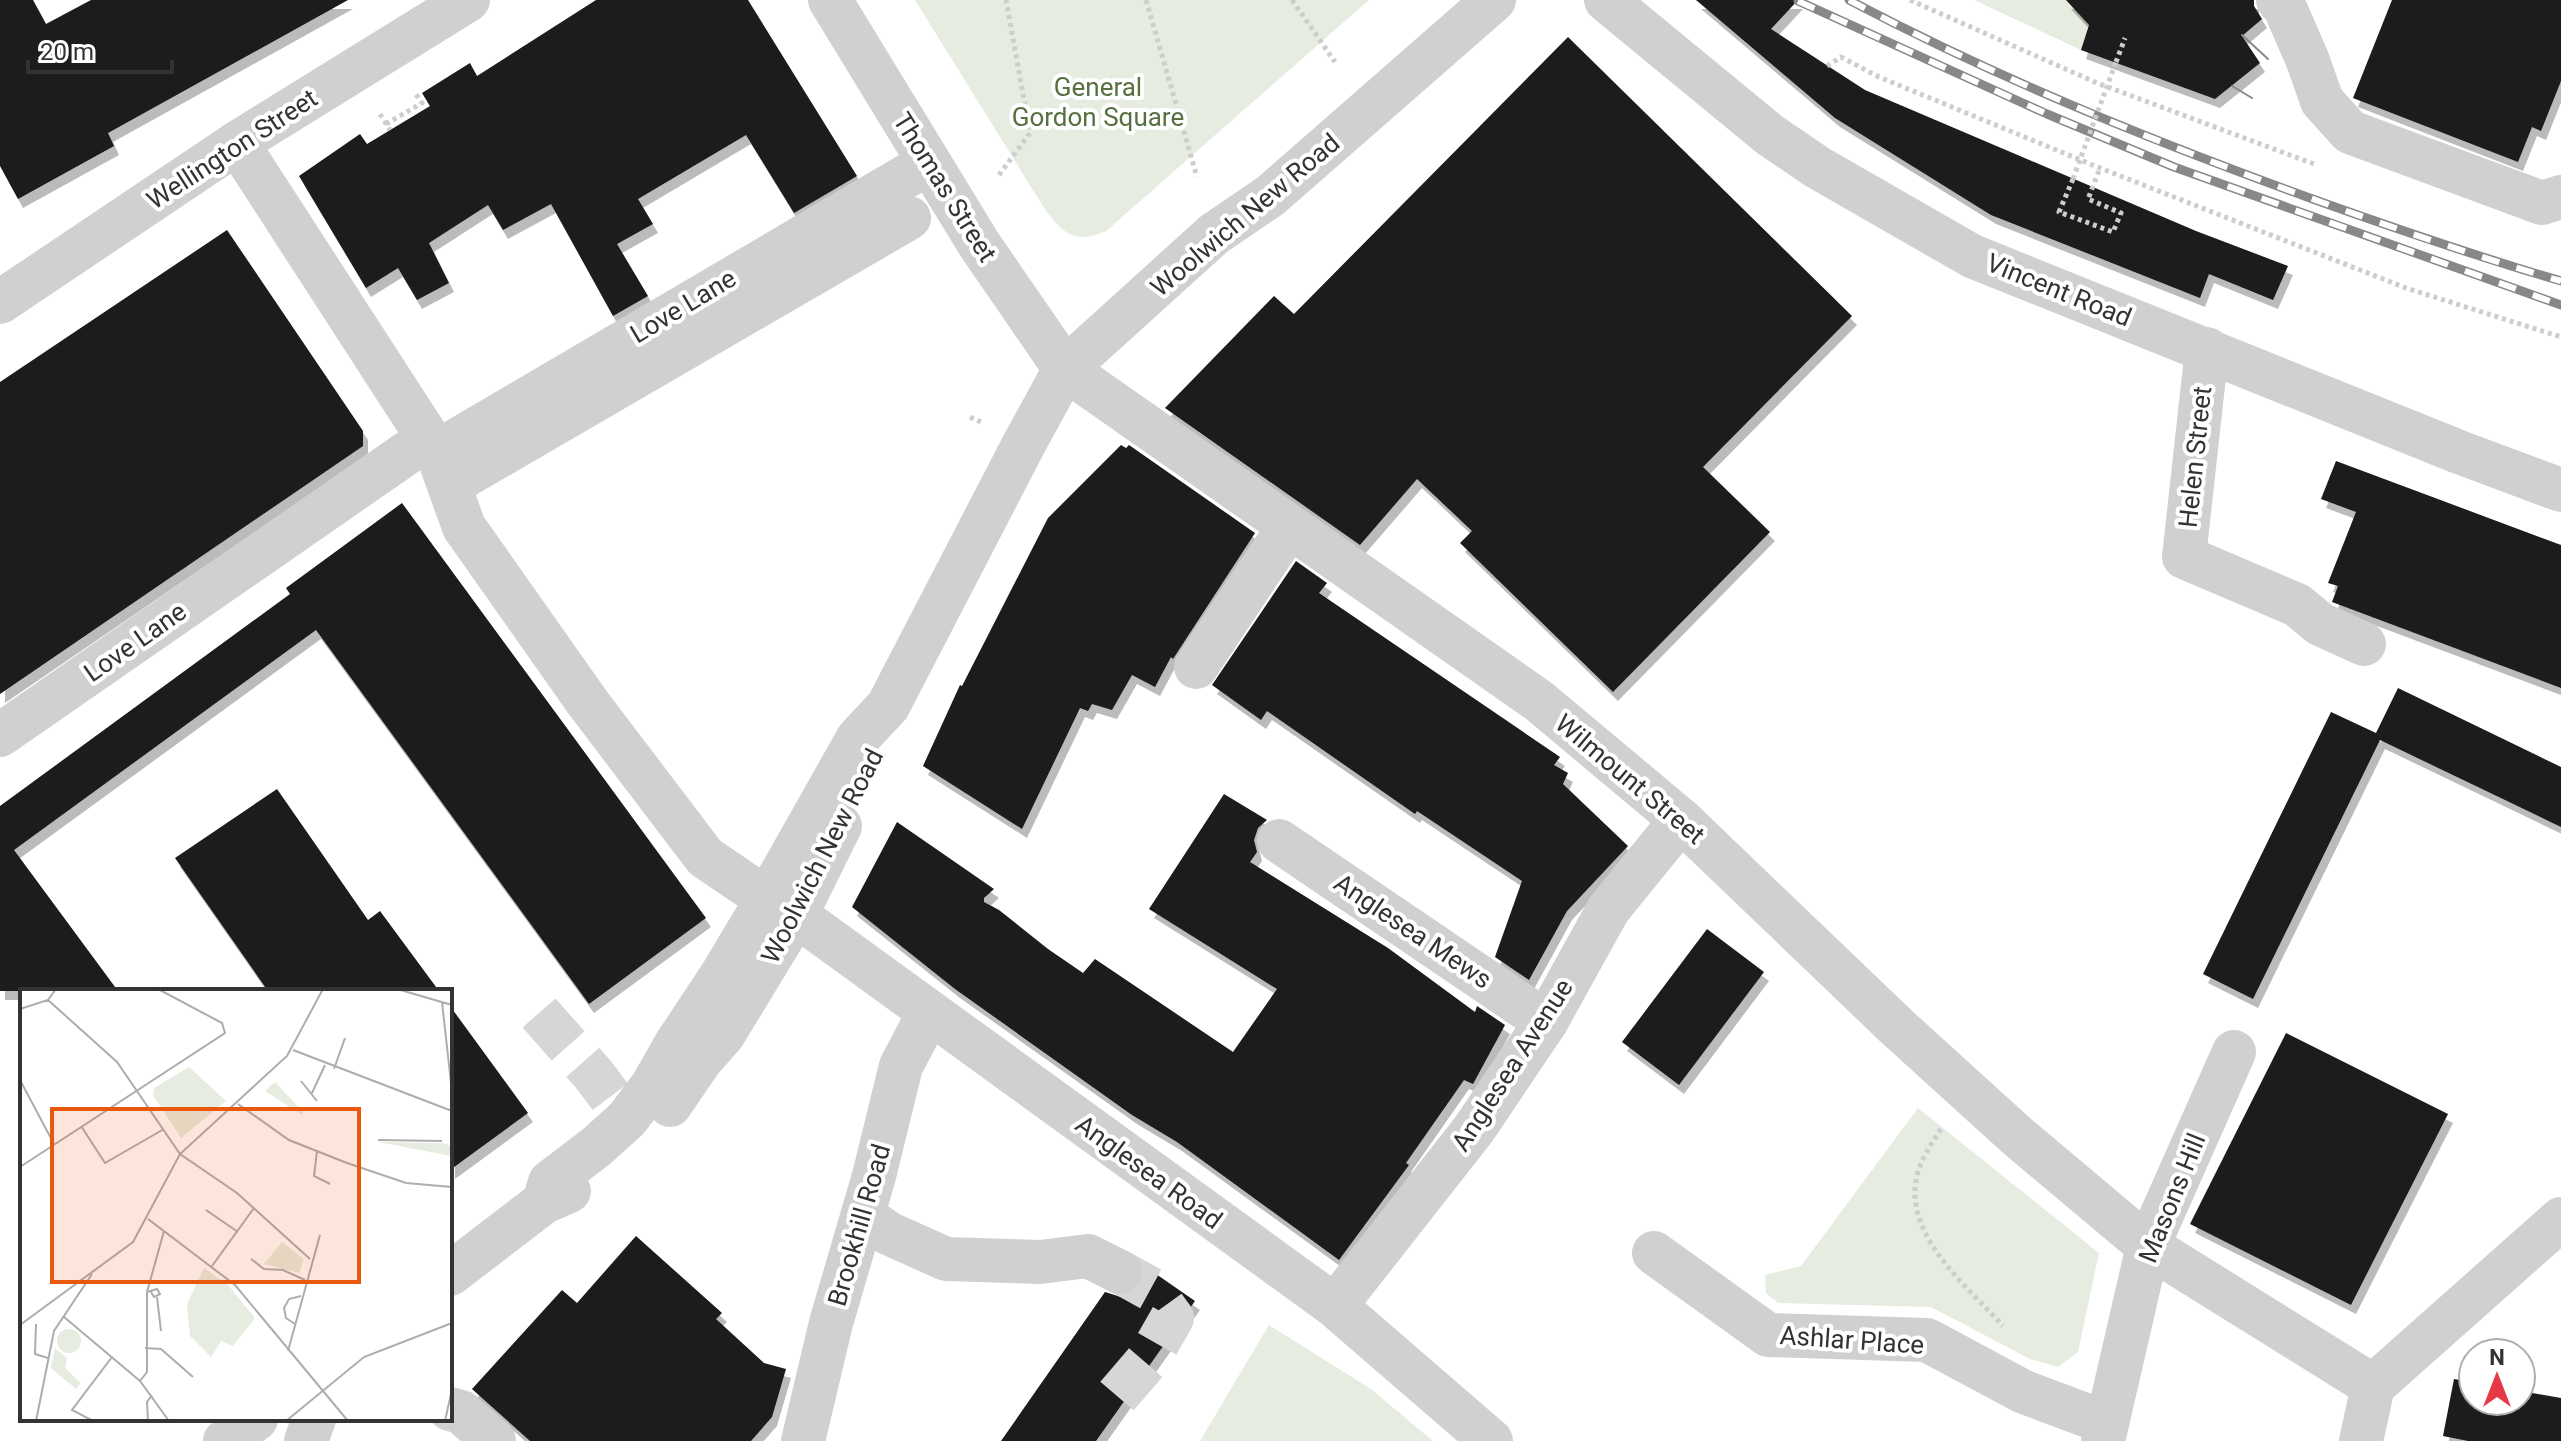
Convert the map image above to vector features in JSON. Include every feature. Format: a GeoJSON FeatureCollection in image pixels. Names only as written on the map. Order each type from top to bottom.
{"type":"FeatureCollection","features":[{"type":"Feature","properties":{"kind":"street","name":"Wellington Street"},"geometry":{"type":"LineString","coordinates":[[6,284],[468,0]]}},
{"type":"Feature","properties":{"kind":"street","name":"Thomas Street"},"geometry":{"type":"LineString","coordinates":[[830,0],[992,263],[1065,369]]}},
{"type":"Feature","properties":{"kind":"street","name":"Woolwich New Road"},"geometry":{"type":"LineString","coordinates":[[452,1272],[544,1202],[550,1182],[596,1147],[672,1103],[700,1061],[723,1035],[782,907],[882,738],[888,706],[1065,369],[1214,234],[1270,196],[1494,0]]}},
{"type":"Feature","properties":{"kind":"street","name":"Vincent Road"},"geometry":{"type":"LineString","coordinates":[[1606,0],[1770,135],[1817,167],[1972,256],[2561,490]]}},
{"type":"Feature","properties":{"kind":"street"},"geometry":{"type":"LineString","coordinates":[[2278,0],[2297,34],[2322,101],[2350,132],[2542,203],[2561,197]]}},
{"type":"Feature","properties":{"kind":"street"},"geometry":{"type":"LineString","coordinates":[[237,143],[438,459],[464,527],[588,703],[705,857],[782,907]]}},
{"type":"Feature","properties":{"kind":"street","name":"Love Lane"},"geometry":{"type":"LineString","coordinates":[[0,735],[438,459],[929,163]]}},
{"type":"Feature","properties":{"kind":"street"},"geometry":{"type":"LineString","coordinates":[[438,459],[909,218]]}},
{"type":"Feature","properties":{"kind":"street","name":"Helen Street"},"geometry":{"type":"LineString","coordinates":[[2207,349],[2184,557],[2297,605],[2320,624],[2364,644]]}},
{"type":"Feature","properties":{"kind":"street","name":"Wilmount Street"},"geometry":{"type":"LineString","coordinates":[[1065,369],[1539,701],[1681,820],[1896,1026],[2148,1246],[2373,1386]]}},
{"type":"Feature","properties":{"kind":"street"},"geometry":{"type":"LineString","coordinates":[[1196,667],[1289,527]]}},
{"type":"Feature","properties":{"kind":"street","name":"Anglesea Avenue"},"geometry":{"type":"LineString","coordinates":[[1335,1306],[1474,1129],[1546,1022],[1608,910],[1681,820]]}},
{"type":"Feature","properties":{"kind":"street","name":"Anglesea Mews"},"geometry":{"type":"LineString","coordinates":[[1279,841],[1546,1022]]}},
{"type":"Feature","properties":{"kind":"street","name":"Anglesea Road"},"geometry":{"type":"LineString","coordinates":[[782,907],[1335,1306],[1491,1441]]}},
{"type":"Feature","properties":{"kind":"street","name":"Brookhill Road"},"geometry":{"type":"LineString","coordinates":[[803,1441],[831,1323],[863,1215],[901,1066],[929,1013]]}},
{"type":"Feature","properties":{"kind":"street","name":"Masons Hill"},"geometry":{"type":"LineString","coordinates":[[2105,1432],[2148,1246],[2234,1052]]}},
{"type":"Feature","properties":{"kind":"street"},"geometry":{"type":"LineString","coordinates":[[863,1215],[888,1233],[946,1259],[1040,1262],[1088,1256],[1120,1272]]}},
{"type":"Feature","properties":{"kind":"street"},"geometry":{"type":"LineString","coordinates":[[2361,1441],[2373,1386],[2561,1219]]}},
{"type":"Feature","properties":{"kind":"street","name":"Ashlar Place"},"geometry":{"type":"LineString","coordinates":[[1654,1253],[1768,1335],[1927,1340],[2105,1432]]}},
{"type":"Feature","properties":{"kind":"street"},"geometry":{"type":"LineString","coordinates":[[452,1410],[461,1412],[494,1441]]}},
{"type":"Feature","properties":{"kind":"street"},"geometry":{"type":"LineString","coordinates":[[225,1441],[253,1421]]}},
{"type":"Feature","properties":{"kind":"street"},"geometry":{"type":"LineString","coordinates":[[306,1441],[313,1421]]}},
{"type":"Feature","properties":{"kind":"path"},"geometry":{"type":"LineString","coordinates":[[999,175],[1030,133],[1006,0]]}},
{"type":"Feature","properties":{"kind":"path"},"geometry":{"type":"LineString","coordinates":[[1146,0],[1197,177]]}},
{"type":"Feature","properties":{"kind":"path"},"geometry":{"type":"LineString","coordinates":[[1292,0],[1335,62]]}},
{"type":"Feature","properties":{"kind":"path"},"geometry":{"type":"LineString","coordinates":[[1910,0],[2097,83],[2318,165]]}},
{"type":"Feature","properties":{"kind":"path"},"geometry":{"type":"LineString","coordinates":[[2100,168],[2088,199],[2121,213],[2113,232],[2059,212],[2125,38]]}},
{"type":"Feature","properties":{"kind":"path"},"geometry":{"type":"LineString","coordinates":[[1827,66],[1841,57],[1879,77],[2100,168],[2406,288],[2561,337]]}},
{"type":"Feature","properties":{"kind":"path"},"geometry":{"type":"LineString","coordinates":[[380,114],[388,127],[422,103],[415,93]]}},
{"type":"Feature","properties":{"kind":"path"},"geometry":{"type":"LineString","coordinates":[[970,417],[988,425]]}},
{"type":"Feature","properties":{"kind":"path"},"geometry":{"type":"LineString","coordinates":[[1968,1091],[1927,1151],[1917,1174],[1915,1200],[1920,1224],[1930,1245],[2004,1326]]}},
{"type":"Feature","properties":{"kind":"green space","name":"General Gordon Square"},"geometry":{"type":"Polygon","coordinates":[[[915,0],[1369,0],[1106,231],[1078,237],[1065,231],[1046,211],[915,0]]]}},
{"type":"Feature","properties":{"kind":"green space"},"geometry":{"type":"Polygon","coordinates":[[[1974,0],[2066,0],[2089,25],[2081,50],[1974,0]]]}},
{"type":"Feature","properties":{"kind":"green space"},"geometry":{"type":"Polygon","coordinates":[[[1918,1108],[2099,1253],[2078,1352],[2058,1367],[2030,1359],[1931,1307],[1778,1303],[1766,1293],[1765,1275],[1801,1266],[1918,1108]]]}},
{"type":"Feature","properties":{"kind":"green space"},"geometry":{"type":"Polygon","coordinates":[[[1269,1325],[1371,1389],[1433,1441],[1200,1441],[1269,1325]]]}},
{"type":"Feature","properties":{"kind":"building"},"geometry":{"type":"Polygon","coordinates":[[[0,0],[33,0],[46,24],[91,0],[348,0],[108,133],[114,146],[18,199],[0,166],[0,0]]]}},
{"type":"Feature","properties":{"kind":"building"},"geometry":{"type":"Polygon","coordinates":[[[596,0],[748,0],[857,176],[794,213],[746,135],[638,199],[653,224],[617,244],[648,296],[613,316],[551,204],[503,230],[488,205],[429,243],[449,283],[417,300],[398,268],[366,288],[299,176],[360,134],[367,144],[430,106],[422,93],[470,63],[477,76],[596,0]]]}},
{"type":"Feature","properties":{"kind":"building"},"geometry":{"type":"Polygon","coordinates":[[[1696,0],[1798,0],[1771,29],[1865,90],[2196,231],[2288,266],[2273,300],[2209,274],[2200,298],[1991,215],[1835,118],[1696,0]]]}},
{"type":"Feature","properties":{"kind":"building"},"geometry":{"type":"Polygon","coordinates":[[[2066,0],[2254,0],[2262,19],[2242,36],[2260,63],[2215,99],[2081,50],[2089,25],[2066,0]]]}},
{"type":"Feature","properties":{"kind":"building"},"geometry":{"type":"Polygon","coordinates":[[[2392,0],[2561,0],[2561,81],[2541,131],[2532,127],[2518,162],[2353,98],[2392,0]]]}},
{"type":"Feature","properties":{"kind":"building"},"geometry":{"type":"Polygon","coordinates":[[[1568,37],[1852,316],[1703,467],[1770,532],[1613,692],[1460,543],[1472,531],[1417,479],[1360,545],[1165,408],[1274,296],[1294,314],[1568,37]]]}},
{"type":"Feature","properties":{"kind":"building"},"geometry":{"type":"Polygon","coordinates":[[[227,230],[363,431],[363,446],[0,694],[0,382],[227,230]]]}},
{"type":"Feature","properties":{"kind":"building"},"geometry":{"type":"Polygon","coordinates":[[[1121,445],[1126,448],[1129,445],[1255,533],[1173,659],[1171,657],[1155,687],[1132,675],[1112,710],[1092,704],[1088,711],[1080,708],[1022,829],[923,766],[960,685],[1048,518],[1121,445]]]}},
{"type":"Feature","properties":{"kind":"building"},"geometry":{"type":"Polygon","coordinates":[[[2336,461],[2561,545],[2561,688],[2332,602],[2338,586],[2328,583],[2356,512],[2321,499],[2336,461]]]}},
{"type":"Feature","properties":{"kind":"building"},"geometry":{"type":"Polygon","coordinates":[[[402,503],[706,918],[589,1004],[316,630],[14,850],[117,989],[0,991],[0,806],[290,594],[286,588],[402,503]]]}},
{"type":"Feature","properties":{"kind":"building"},"geometry":{"type":"Polygon","coordinates":[[[1296,561],[1327,583],[1319,593],[1560,757],[1554,765],[1568,773],[1563,784],[1628,846],[1567,911],[1529,980],[1495,957],[1522,881],[1417,811],[1415,814],[1267,711],[1261,720],[1212,685],[1296,561]]]}},
{"type":"Feature","properties":{"kind":"building"},"geometry":{"type":"Polygon","coordinates":[[[2398,688],[2561,767],[2561,827],[2380,740],[2253,999],[2203,974],[2331,712],[2376,733],[2398,688]]]}},
{"type":"Feature","properties":{"kind":"building"},"geometry":{"type":"Polygon","coordinates":[[[277,789],[368,920],[380,911],[438,989],[267,989],[175,858],[277,789]]]}},
{"type":"Feature","properties":{"kind":"building"},"geometry":{"type":"Polygon","coordinates":[[[1224,794],[1267,820],[1258,828],[1254,840],[1257,852],[1250,862],[1388,948],[1475,1012],[1477,1006],[1505,1025],[1473,1084],[1464,1080],[1406,1163],[1409,1165],[1339,1260],[1177,1142],[1132,1115],[955,989],[852,907],[897,822],[994,889],[984,898],[984,902],[1083,973],[1095,959],[1233,1052],[1277,989],[1149,909],[1224,794]]]}},
{"type":"Feature","properties":{"kind":"building"},"geometry":{"type":"Polygon","coordinates":[[[1707,929],[1764,972],[1679,1085],[1622,1042],[1707,929]]]}},
{"type":"Feature","properties":{"kind":"building"},"geometry":{"type":"Polygon","coordinates":[[[452,1009],[528,1113],[452,1169],[452,1009]]]}},
{"type":"Feature","properties":{"kind":"building"},"geometry":{"type":"Polygon","coordinates":[[[2286,1033],[2448,1114],[2351,1305],[2190,1224],[2286,1033]]]}},
{"type":"Feature","properties":{"kind":"building"},"geometry":{"type":"Polygon","coordinates":[[[636,1236],[722,1313],[716,1319],[764,1363],[786,1369],[772,1417],[751,1441],[530,1441],[472,1389],[562,1290],[577,1303],[636,1236]]]}},
{"type":"Feature","properties":{"kind":"building"},"geometry":{"type":"Polygon","coordinates":[[[1143,1265],[1195,1301],[1096,1441],[1001,1441],[1105,1292],[1121,1297],[1134,1292],[1143,1282],[1143,1265]]]}},
{"type":"Feature","properties":{"kind":"building"},"geometry":{"type":"Polygon","coordinates":[[[2454,1379],[2457,1379],[2457,1417],[2537,1417],[2537,1394],[2561,1398],[2561,1441],[2468,1441],[2443,1436],[2454,1379]]]}},
{"type":"Feature","properties":{"kind":"tunnel"},"geometry":{"type":"LineString","coordinates":[[539,1013],[593,1074],[627,1119]]}},
{"type":"Feature","properties":{"kind":"tunnel"},"geometry":{"type":"LineString","coordinates":[[1117,1396],[1148,1360],[1172,1318],[1151,1289],[1120,1272]]}},
{"type":"Feature","properties":{"kind":"tram line"},"geometry":{"type":"LineString","coordinates":[[2242,35],[2268,59]]}},
{"type":"Feature","properties":{"kind":"tram line"},"geometry":{"type":"LineString","coordinates":[[2232,86],[2252,98]]}},
{"type":"Feature","properties":{"kind":"railway"},"geometry":{"type":"LineString","coordinates":[[1849,0],[2018,82],[2189,153],[2402,230],[2561,281]]}},
{"type":"Feature","properties":{"kind":"railway"},"geometry":{"type":"LineString","coordinates":[[1798,1],[2047,114],[2174,167],[2561,305]]}}]}
